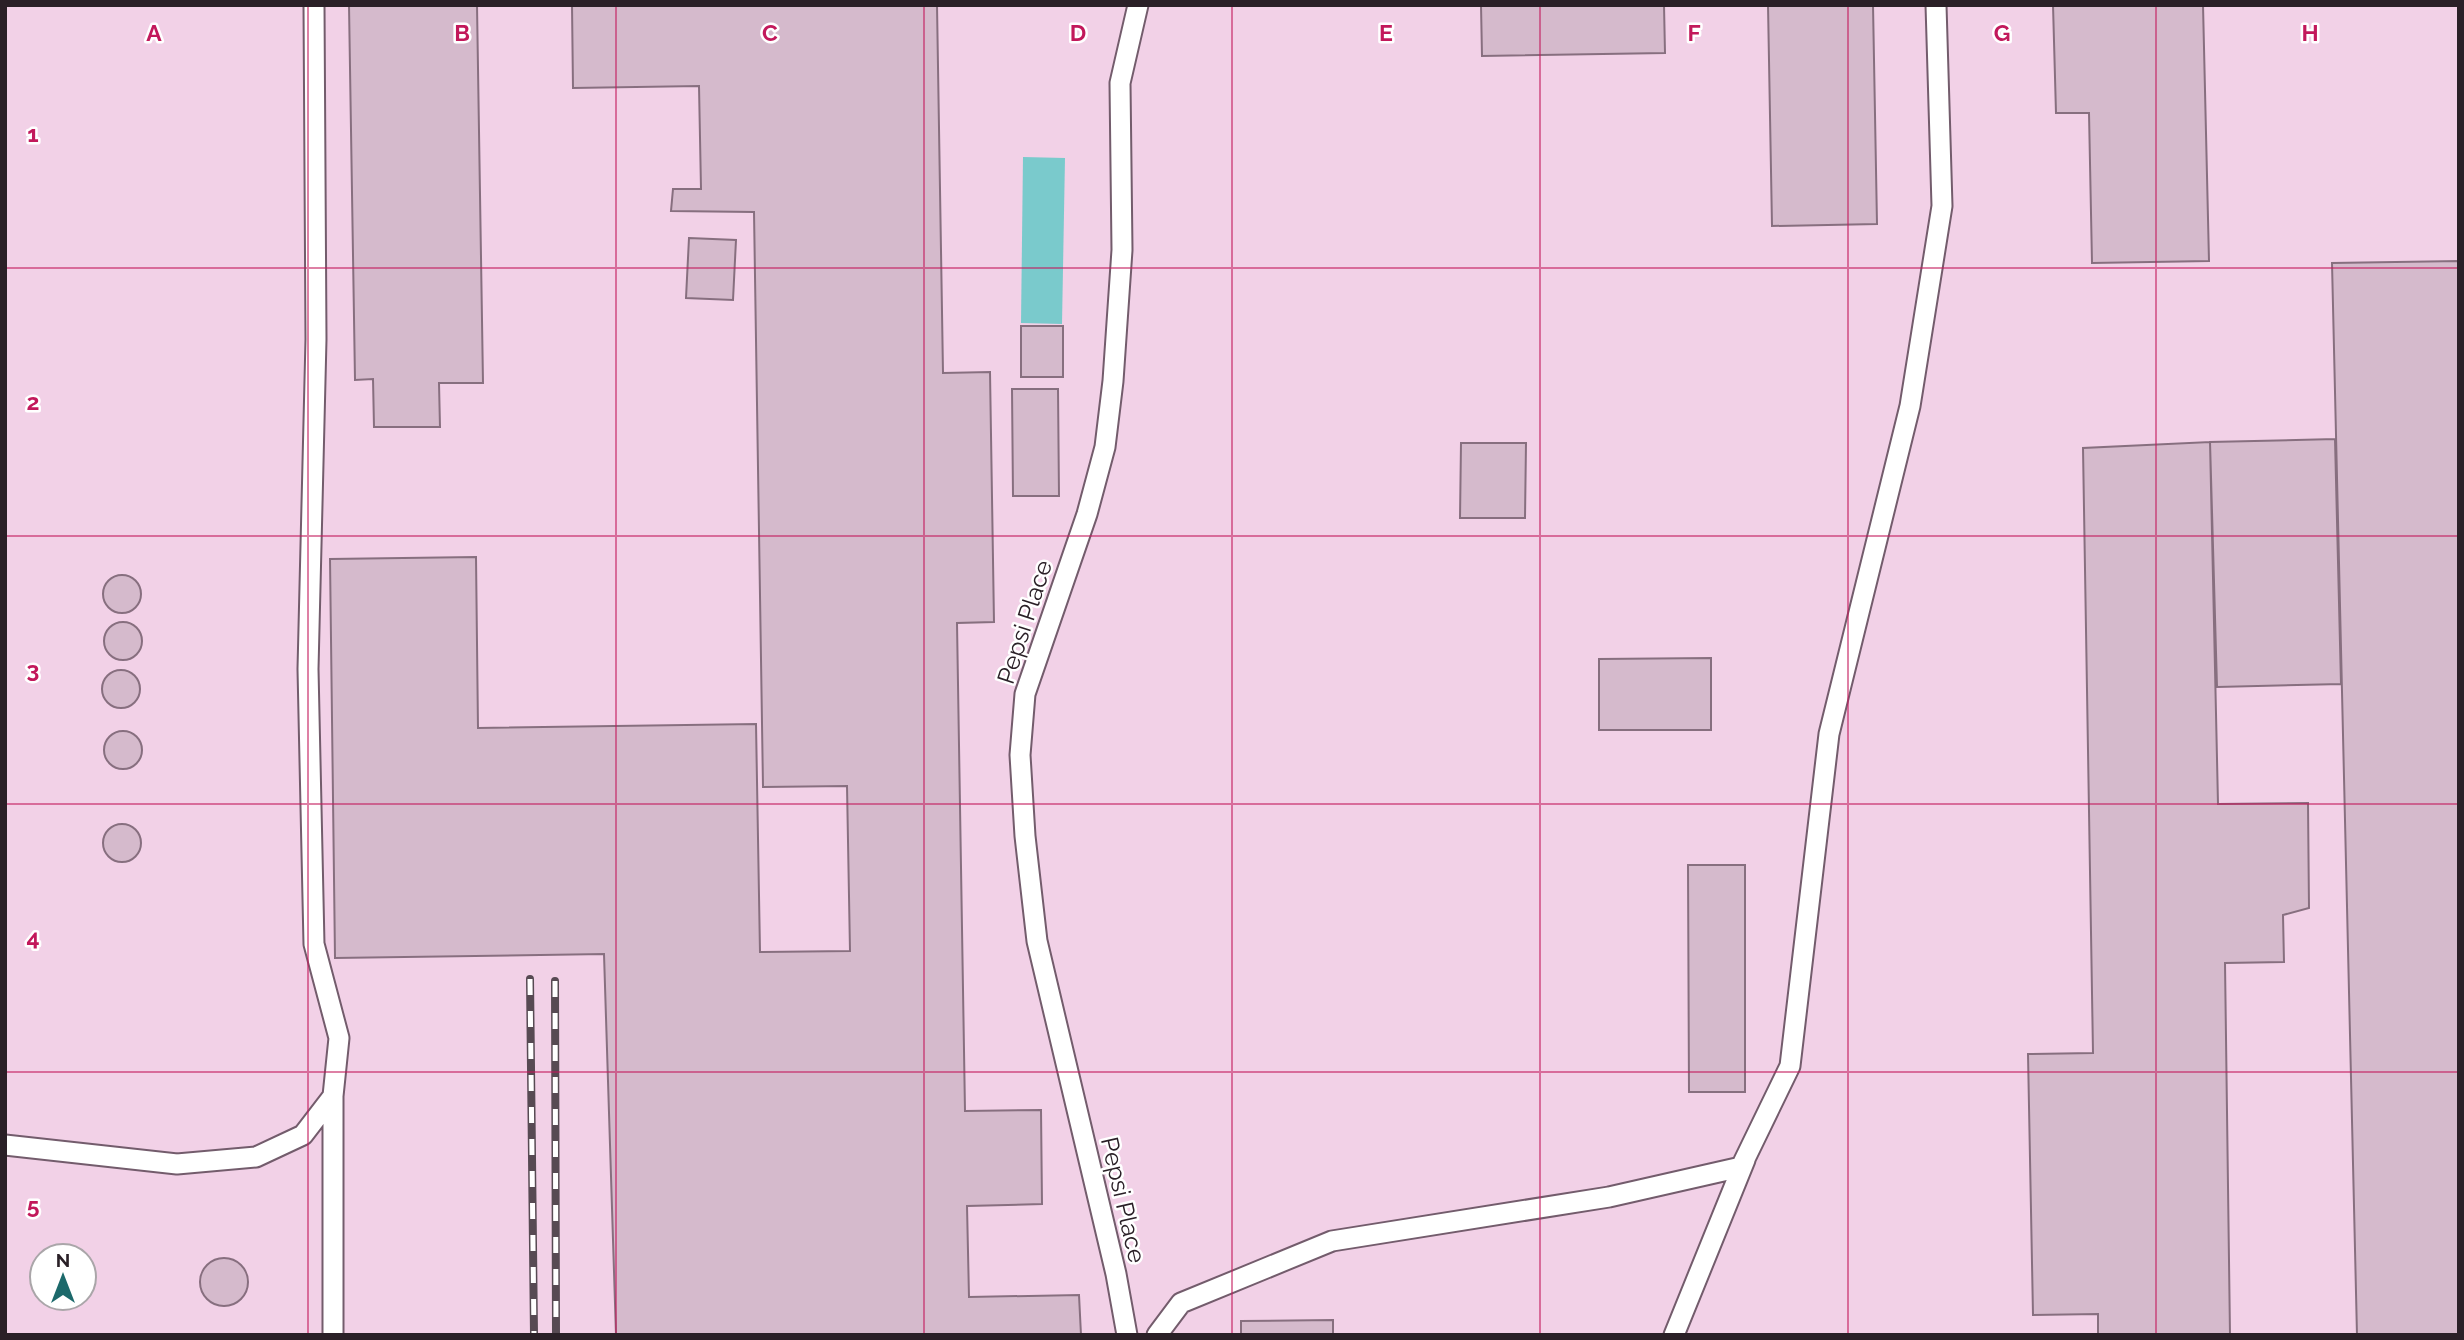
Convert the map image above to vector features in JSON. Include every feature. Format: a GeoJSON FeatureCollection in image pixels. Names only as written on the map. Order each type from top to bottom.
{"type":"FeatureCollection","features":[{"type":"Feature","properties":{"kind":"lane"},"geometry":{"type":"LineString","coordinates":[[314,5],[316,339],[308,682],[314,944],[339,1038],[333,1096],[333,1335]]}},
{"type":"Feature","properties":{"kind":"lane","name":"Pepsi Place"},"geometry":{"type":"LineString","coordinates":[[1126,1335],[1116,1274],[1037,941],[1025,836],[1020,755],[1025,694],[1087,514],[1105,447],[1113,381],[1122,250],[1120,83],[1138,5]]}},
{"type":"Feature","properties":{"kind":"lane"},"geometry":{"type":"LineString","coordinates":[[1157,1335],[1181,1303],[1332,1241],[1609,1197],[1741,1167],[1790,1066],[1829,734],[1910,406],[1942,205],[1936,5]]}},
{"type":"Feature","properties":{"kind":"lane"},"geometry":{"type":"LineString","coordinates":[[5,1145],[177,1164],[257,1157],[303,1135],[333,1096]]}},
{"type":"Feature","properties":{"kind":"lane"},"geometry":{"type":"LineString","coordinates":[[1674,1335],[1746,1156]]}},
{"type":"Feature","properties":{"kind":"shaded area"},"geometry":{"type":"Polygon","coordinates":[[[5,5],[2459,5],[2459,1335],[5,1335],[5,5]]]}},
{"type":"Feature","properties":{"kind":"shaded area"},"geometry":{"type":"Polygon","coordinates":[[[1023,157],[1065,158],[1062,324],[1021,323],[1023,157]]]}},
{"type":"Feature","properties":{"kind":"building"},"geometry":{"type":"Polygon","coordinates":[[[349,5],[477,5],[483,383],[439,383],[440,427],[374,427],[373,379],[355,380],[349,5]]]}},
{"type":"Feature","properties":{"kind":"building"},"geometry":{"type":"Polygon","coordinates":[[[572,5],[937,5],[943,373],[990,372],[994,622],[957,623],[965,1111],[1041,1110],[1042,1204],[967,1206],[969,1297],[1079,1295],[1081,1335],[616,1335],[604,954],[335,958],[330,559],[476,557],[478,728],[756,724],[760,952],[850,951],[847,786],[763,787],[754,212],[671,211],[673,189],[701,189],[699,86],[573,88],[572,5]]]}},
{"type":"Feature","properties":{"kind":"building"},"geometry":{"type":"Polygon","coordinates":[[[1481,5],[1664,5],[1665,53],[1482,56],[1481,5]]]}},
{"type":"Feature","properties":{"kind":"building"},"geometry":{"type":"Polygon","coordinates":[[[1768,5],[1873,5],[1877,224],[1772,226],[1768,5]]]}},
{"type":"Feature","properties":{"kind":"building"},"geometry":{"type":"Polygon","coordinates":[[[2053,5],[2203,5],[2209,261],[2092,263],[2089,113],[2056,113],[2053,5]]]}},
{"type":"Feature","properties":{"kind":"building"},"geometry":{"type":"Polygon","coordinates":[[[689,238],[736,240],[733,300],[686,298],[689,238]]]}},
{"type":"Feature","properties":{"kind":"building"},"geometry":{"type":"Polygon","coordinates":[[[2459,261],[2459,1335],[2357,1335],[2332,263],[2459,261]]]}},
{"type":"Feature","properties":{"kind":"building"},"geometry":{"type":"Polygon","coordinates":[[[1021,326],[1063,326],[1063,377],[1021,377],[1021,326]]]}},
{"type":"Feature","properties":{"kind":"building"},"geometry":{"type":"Polygon","coordinates":[[[1012,389],[1058,389],[1059,496],[1013,496],[1012,389]]]}},
{"type":"Feature","properties":{"kind":"building"},"geometry":{"type":"Polygon","coordinates":[[[2335,439],[2341,684],[2217,687],[2210,442],[2335,439]]]}},
{"type":"Feature","properties":{"kind":"building"},"geometry":{"type":"Polygon","coordinates":[[[2210,442],[2218,804],[2308,803],[2309,908],[2283,915],[2284,962],[2225,963],[2230,1335],[2098,1335],[2098,1314],[2033,1315],[2028,1054],[2093,1053],[2083,448],[2210,442]]]}},
{"type":"Feature","properties":{"kind":"building"},"geometry":{"type":"Polygon","coordinates":[[[1461,443],[1526,443],[1525,518],[1460,518],[1461,443]]]}},
{"type":"Feature","properties":{"kind":"building"},"geometry":{"type":"Polygon","coordinates":[[[122,575],[135,581],[141,594],[135,607],[122,613],[109,607],[103,594],[109,581],[122,575]]]}},
{"type":"Feature","properties":{"kind":"building"},"geometry":{"type":"Polygon","coordinates":[[[123,622],[136,628],[142,641],[136,654],[123,660],[110,654],[104,641],[110,628],[123,622]]]}},
{"type":"Feature","properties":{"kind":"building"},"geometry":{"type":"Polygon","coordinates":[[[1711,658],[1711,730],[1599,730],[1599,659],[1711,658]]]}},
{"type":"Feature","properties":{"kind":"building"},"geometry":{"type":"Polygon","coordinates":[[[121,670],[134,676],[140,689],[134,702],[121,708],[108,702],[102,689],[108,676],[121,670]]]}},
{"type":"Feature","properties":{"kind":"building"},"geometry":{"type":"Polygon","coordinates":[[[123,731],[136,737],[142,750],[136,763],[123,769],[110,763],[104,750],[110,737],[123,731]]]}},
{"type":"Feature","properties":{"kind":"building"},"geometry":{"type":"Polygon","coordinates":[[[122,824],[135,830],[141,843],[135,856],[122,862],[109,856],[103,843],[109,830],[122,824]]]}},
{"type":"Feature","properties":{"kind":"building"},"geometry":{"type":"Polygon","coordinates":[[[1688,865],[1745,865],[1745,1092],[1689,1092],[1688,865]]]}},
{"type":"Feature","properties":{"kind":"building"},"geometry":{"type":"Polygon","coordinates":[[[224,1258],[241,1265],[248,1282],[241,1299],[224,1306],[207,1299],[200,1282],[207,1265],[224,1258]]]}},
{"type":"Feature","properties":{"kind":"building"},"geometry":{"type":"Polygon","coordinates":[[[1333,1320],[1333,1335],[1241,1335],[1241,1321],[1333,1320]]]}},
{"type":"Feature","properties":{"kind":"railway"},"geometry":{"type":"LineString","coordinates":[[530,979],[534,1335]]}},
{"type":"Feature","properties":{"kind":"railway"},"geometry":{"type":"LineString","coordinates":[[555,981],[556,1335]]}}]}
